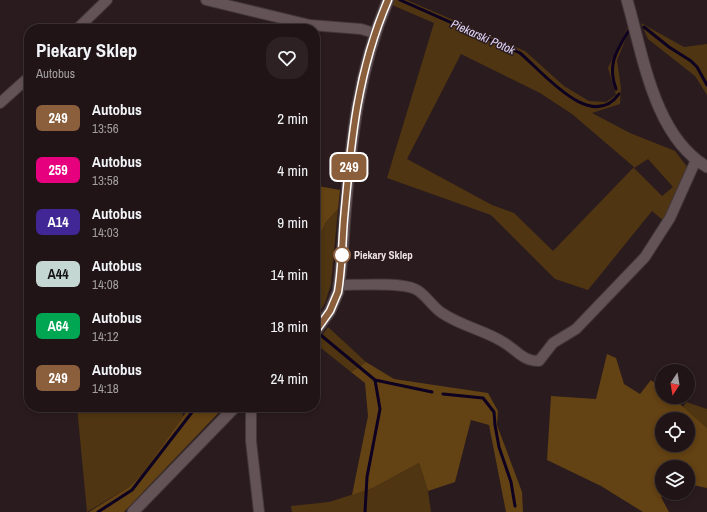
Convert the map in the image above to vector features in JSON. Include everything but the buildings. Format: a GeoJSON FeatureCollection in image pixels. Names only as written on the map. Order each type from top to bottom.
{"type":"FeatureCollection","features":[{"type":"Feature","properties":{"kind":"street"},"geometry":{"type":"LineString","coordinates":[[82,24],[107,0]]}},
{"type":"Feature","properties":{"kind":"street"},"geometry":{"type":"LineString","coordinates":[[206,0],[306,24]]}},
{"type":"Feature","properties":{"kind":"street"},"geometry":{"type":"LineString","coordinates":[[627,0],[653,93],[668,126],[684,150],[707,167]]}},
{"type":"Feature","properties":{"kind":"street"},"geometry":{"type":"LineString","coordinates":[[320,326],[336,299],[339,285],[353,126],[362,76],[374,33],[387,1]]}},
{"type":"Feature","properties":{"kind":"street"},"geometry":{"type":"LineString","coordinates":[[320,26],[361,29],[374,33]]}},
{"type":"Feature","properties":{"kind":"street"},"geometry":{"type":"LineString","coordinates":[[0,103],[24,81]]}},
{"type":"Feature","properties":{"kind":"street"},"geometry":{"type":"LineString","coordinates":[[339,285],[392,285],[411,287],[418,291],[436,309],[449,317],[504,342],[525,359],[539,361],[553,343],[576,329],[645,257],[670,218],[696,160]]}},
{"type":"Feature","properties":{"kind":"street"},"geometry":{"type":"LineString","coordinates":[[133,512],[230,412]]}},
{"type":"Feature","properties":{"kind":"street"},"geometry":{"type":"LineString","coordinates":[[251,412],[251,441],[259,512]]}},
{"type":"Feature","properties":{"kind":"shaded area"},"geometry":{"type":"Polygon","coordinates":[[[394,0],[407,0],[525,51],[564,86],[589,101],[606,102],[616,95],[608,68],[628,27],[629,31],[617,60],[621,88],[620,104],[592,113],[630,133],[675,151],[688,168],[665,222],[652,211],[588,290],[555,279],[491,215],[387,178],[434,23],[392,5],[394,0]],[[461,54],[407,159],[492,205],[514,213],[553,251],[634,167],[572,114],[540,93],[461,54]],[[648,159],[634,168],[662,196],[673,187],[648,159]]]}},
{"type":"Feature","properties":{"kind":"shaded area"},"geometry":{"type":"Polygon","coordinates":[[[641,23],[684,47],[707,44],[707,95],[695,76],[648,39],[641,23]]]}},
{"type":"Feature","properties":{"kind":"shaded area"},"geometry":{"type":"Polygon","coordinates":[[[320,186],[340,190],[338,209],[326,222],[320,235],[320,186]]]}},
{"type":"Feature","properties":{"kind":"shaded area"},"geometry":{"type":"Polygon","coordinates":[[[338,209],[331,284],[325,303],[320,311],[320,235],[326,222],[338,209]]]}},
{"type":"Feature","properties":{"kind":"shaded area"},"geometry":{"type":"Polygon","coordinates":[[[328,327],[366,362],[351,372],[320,347],[320,338],[328,327]]]}},
{"type":"Feature","properties":{"kind":"shaded area"},"geometry":{"type":"Polygon","coordinates":[[[607,354],[616,358],[624,384],[640,394],[651,380],[655,383],[655,404],[680,404],[689,412],[655,412],[655,452],[695,452],[695,417],[707,428],[707,488],[695,485],[695,460],[655,460],[655,500],[663,500],[669,512],[643,512],[601,486],[547,460],[551,396],[596,399],[607,354]]]}},
{"type":"Feature","properties":{"kind":"shaded area"},"geometry":{"type":"Polygon","coordinates":[[[366,362],[394,379],[488,393],[498,411],[497,425],[522,492],[523,512],[506,512],[489,425],[471,420],[455,482],[428,491],[419,463],[373,488],[352,495],[368,416],[365,383],[351,372],[366,362]]]}},
{"type":"Feature","properties":{"kind":"shaded area"},"geometry":{"type":"Polygon","coordinates":[[[685,404],[692,404],[707,409],[707,428],[695,418],[695,412],[689,412],[683,407],[685,404]]]}},
{"type":"Feature","properties":{"kind":"shaded area"},"geometry":{"type":"Polygon","coordinates":[[[77,412],[182,412],[183,417],[142,474],[129,487],[87,512],[77,412]]]}},
{"type":"Feature","properties":{"kind":"shaded area"},"geometry":{"type":"Polygon","coordinates":[[[186,412],[219,412],[124,512],[89,512],[129,487],[142,474],[186,412]]]}},
{"type":"Feature","properties":{"kind":"shaded area"},"geometry":{"type":"Polygon","coordinates":[[[419,463],[428,491],[431,512],[292,512],[291,506],[329,502],[373,488],[419,463]]]}},
{"type":"Feature","properties":{"kind":"waterway","name":"Piekarski Potok"},"geometry":{"type":"LineString","coordinates":[[400,0],[520,53],[567,95],[581,103],[595,107],[608,104],[619,94]]}},
{"type":"Feature","properties":{"kind":"waterway","name":"Piekarski Potok"},"geometry":{"type":"LineString","coordinates":[[644,27],[669,47],[691,61],[697,67],[707,85]]}},
{"type":"Feature","properties":{"kind":"waterway","name":"Piekarski Potok"},"geometry":{"type":"LineString","coordinates":[[616,89],[612,72],[614,58],[629,30]]}},
{"type":"Feature","properties":{"kind":"waterway"},"geometry":{"type":"LineString","coordinates":[[320,334],[375,380],[432,392]]}},
{"type":"Feature","properties":{"kind":"waterway"},"geometry":{"type":"LineString","coordinates":[[365,512],[367,477],[380,409],[375,380]]}},
{"type":"Feature","properties":{"kind":"waterway"},"geometry":{"type":"LineString","coordinates":[[443,394],[483,398],[494,412],[499,447],[511,482],[515,506]]}},
{"type":"Feature","properties":{"kind":"waterway"},"geometry":{"type":"LineString","coordinates":[[98,512],[132,490],[192,412]]}},
{"type":"Feature","properties":{"kind":"bus line","name":"249"},"geometry":{"type":"LineString","coordinates":[[320,326],[330,311],[338,292],[350,151],[358,96],[374,33],[388,0]]}},
{"type":"Feature","properties":{"kind":"place","name":"Piekary Sklep"},"geometry":{"type":"Point","coordinates":[342,255]}}]}
